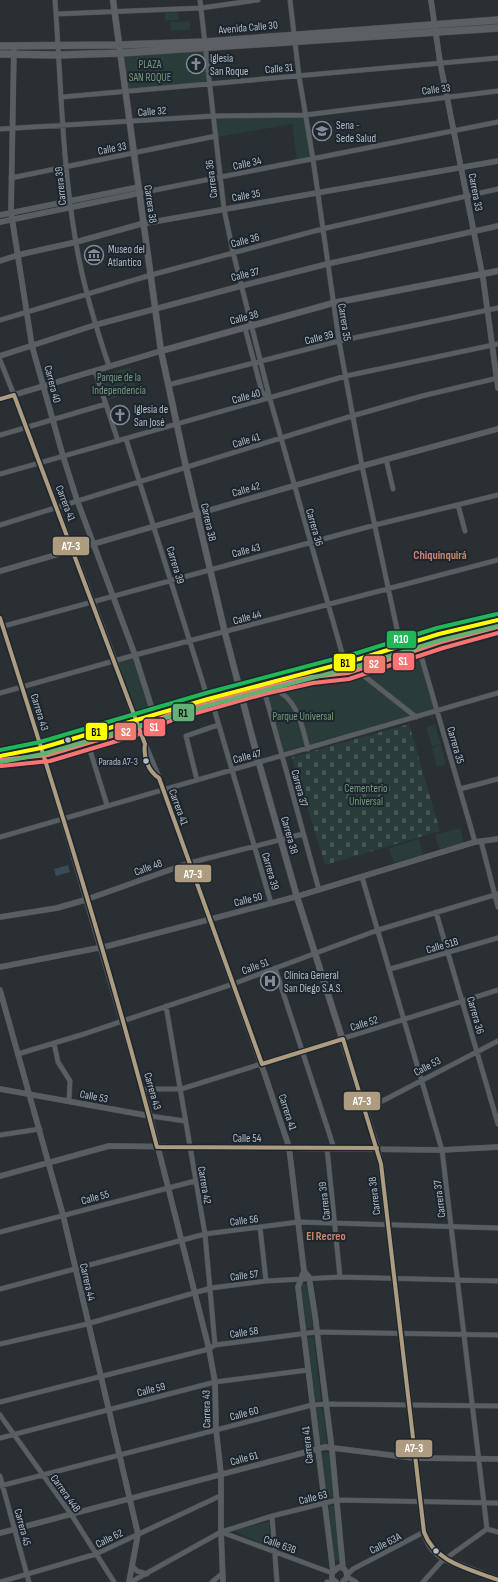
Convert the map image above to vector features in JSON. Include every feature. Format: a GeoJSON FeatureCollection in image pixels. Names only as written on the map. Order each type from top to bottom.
{"type":"FeatureCollection","features":[{"type":"Feature","properties":{"kind":"highway","name":"Avenida Calle 30"},"geometry":{"type":"LineString","coordinates":[[0,46],[205,45],[294,42],[435,29],[498,20]]}},
{"type":"Feature","properties":{"kind":"highway","name":"Avenida Calle 30"},"geometry":{"type":"LineString","coordinates":[[0,54],[58,55],[120,53],[205,45],[293,34],[498,28]]}},
{"type":"Feature","properties":{"kind":"main road","name":"Carrera 38"},"geometry":{"type":"LineString","coordinates":[[113,0],[161,351],[186,467],[224,632],[258,763],[297,897],[377,1148],[394,1279],[419,1502],[424,1532],[432,1550],[444,1559],[497,1580]]}},
{"type":"Feature","properties":{"kind":"main road","name":"Calle 38"},"geometry":{"type":"LineString","coordinates":[[161,351],[333,303],[498,271]]}},
{"type":"Feature","properties":{"kind":"main road"},"geometry":{"type":"LineString","coordinates":[[0,754],[134,718],[207,696],[239,689],[344,660],[438,632],[498,618]]}},
{"type":"Feature","properties":{"kind":"main road"},"geometry":{"type":"LineString","coordinates":[[0,764],[45,759],[139,732],[174,716],[213,706],[264,690],[359,672],[498,629]]}},
{"type":"Feature","properties":{"kind":"street","name":"Carrera 39"},"geometry":{"type":"LineString","coordinates":[[55,0],[67,166],[76,242],[87,296],[109,366]]}},
{"type":"Feature","properties":{"kind":"street","name":"Carrera 36"},"geometry":{"type":"LineString","coordinates":[[200,0],[224,209],[241,286],[254,362],[262,392],[270,399]]}},
{"type":"Feature","properties":{"kind":"street"},"geometry":{"type":"LineString","coordinates":[[56,14],[201,8],[241,1],[258,0]]}},
{"type":"Feature","properties":{"kind":"street","name":"Carrera 35"},"geometry":{"type":"LineString","coordinates":[[290,0],[294,42],[313,159],[338,341],[346,376],[362,466],[400,643]]}},
{"type":"Feature","properties":{"kind":"street","name":"Carrera 33"},"geometry":{"type":"LineString","coordinates":[[431,0],[440,62],[495,345],[498,388]]}},
{"type":"Feature","properties":{"kind":"street","name":"Carrera 40"},"geometry":{"type":"LineString","coordinates":[[14,46],[11,178],[12,216],[32,346],[62,456],[135,655],[153,712]]}},
{"type":"Feature","properties":{"kind":"street","name":"Calle 31"},"geometry":{"type":"LineString","coordinates":[[62,97],[498,58]]}},
{"type":"Feature","properties":{"kind":"street","name":"Calle 33"},"geometry":{"type":"LineString","coordinates":[[305,115],[498,91]]}},
{"type":"Feature","properties":{"kind":"street","name":"Calle 32"},"geometry":{"type":"LineString","coordinates":[[0,129],[214,116],[305,115]]}},
{"type":"Feature","properties":{"kind":"street","name":"Calle 34"},"geometry":{"type":"LineString","coordinates":[[0,222],[12,216],[139,190],[220,178],[498,122]]}},
{"type":"Feature","properties":{"kind":"street","name":"Calle 33"},"geometry":{"type":"LineString","coordinates":[[11,178],[216,136]]}},
{"type":"Feature","properties":{"kind":"street","name":"Calle 35"},"geometry":{"type":"LineString","coordinates":[[0,261],[18,254],[76,242],[144,224],[460,166],[498,161]]}},
{"type":"Feature","properties":{"kind":"street","name":"Calle 36"},"geometry":{"type":"LineString","coordinates":[[0,320],[87,296],[151,275],[233,252],[322,229],[498,189]]}},
{"type":"Feature","properties":{"kind":"street","name":"Calle 34"},"geometry":{"type":"LineString","coordinates":[[0,215],[12,216]]}},
{"type":"Feature","properties":{"kind":"street","name":"Calle 37"},"geometry":{"type":"LineString","coordinates":[[0,356],[95,325],[155,308],[328,264],[473,230],[498,226]]}},
{"type":"Feature","properties":{"kind":"street","name":"Calle 39"},"geometry":{"type":"LineString","coordinates":[[168,385],[338,341],[498,308]]}},
{"type":"Feature","properties":{"kind":"street","name":"Carrera 36"},"geometry":{"type":"LineString","coordinates":[[248,327],[260,361],[344,660]]}},
{"type":"Feature","properties":{"kind":"street","name":"Calle 40"},"geometry":{"type":"LineString","coordinates":[[0,474],[270,399],[346,376],[495,345]]}},
{"type":"Feature","properties":{"kind":"street","name":"Calle 38"},"geometry":{"type":"LineString","coordinates":[[0,399],[161,351]]}},
{"type":"Feature","properties":{"kind":"street","name":"Carrera 41"},"geometry":{"type":"LineString","coordinates":[[0,360],[93,602],[139,732],[162,789],[262,1064],[289,1148],[304,1271],[298,1287],[333,1577]]}},
{"type":"Feature","properties":{"kind":"street"},"geometry":{"type":"LineString","coordinates":[[95,370],[118,441]]}},
{"type":"Feature","properties":{"kind":"street","name":"Calle 41"},"geometry":{"type":"LineString","coordinates":[[0,525],[352,416],[422,396],[497,378]]}},
{"type":"Feature","properties":{"kind":"street"},"geometry":{"type":"LineString","coordinates":[[0,435],[26,426],[106,404]]}},
{"type":"Feature","properties":{"kind":"street","name":"Calle 42"},"geometry":{"type":"LineString","coordinates":[[0,572],[74,552],[95,544],[386,459],[498,429]]}},
{"type":"Feature","properties":{"kind":"street","name":"Carrera 39"},"geometry":{"type":"LineString","coordinates":[[126,439],[207,696]]}},
{"type":"Feature","properties":{"kind":"street"},"geometry":{"type":"LineString","coordinates":[[386,459],[393,489]]}},
{"type":"Feature","properties":{"kind":"street","name":"Calle 43"},"geometry":{"type":"LineString","coordinates":[[1,626],[310,542],[498,496]]}},
{"type":"Feature","properties":{"kind":"street"},"geometry":{"type":"LineString","coordinates":[[458,505],[465,531]]}},
{"type":"Feature","properties":{"kind":"street","name":"Calle 44"},"geometry":{"type":"LineString","coordinates":[[0,693],[135,655],[498,560]]}},
{"type":"Feature","properties":{"kind":"street","name":"Carrera 43"},"geometry":{"type":"LineString","coordinates":[[0,618],[1,626],[45,759],[61,819],[150,1116],[209,1350],[216,1382],[216,1429],[221,1474],[220,1496],[223,1582]]}},
{"type":"Feature","properties":{"kind":"street","name":"Carrera 35"},"geometry":{"type":"LineString","coordinates":[[420,652],[460,789],[496,895],[498,907]]}},
{"type":"Feature","properties":{"kind":"street"},"geometry":{"type":"LineString","coordinates":[[359,672],[416,717]]}},
{"type":"Feature","properties":{"kind":"street"},"geometry":{"type":"LineString","coordinates":[[273,688],[286,696],[295,708],[308,749]]}},
{"type":"Feature","properties":{"kind":"street","name":"Carrera 37"},"geometry":{"type":"LineString","coordinates":[[264,690],[319,890]]}},
{"type":"Feature","properties":{"kind":"street","name":"Calle 47"},"geometry":{"type":"LineString","coordinates":[[0,837],[498,693]]}},
{"type":"Feature","properties":{"kind":"street","name":"Carrera 39"},"geometry":{"type":"LineString","coordinates":[[213,706],[271,903]]}},
{"type":"Feature","properties":{"kind":"street"},"geometry":{"type":"LineString","coordinates":[[197,780],[186,736],[218,725]]}},
{"type":"Feature","properties":{"kind":"street"},"geometry":{"type":"LineString","coordinates":[[89,747],[108,805]]}},
{"type":"Feature","properties":{"kind":"street"},"geometry":{"type":"LineString","coordinates":[[460,789],[498,778]]}},
{"type":"Feature","properties":{"kind":"street","name":"Calle 48"},"geometry":{"type":"LineString","coordinates":[[0,917],[57,908],[85,900],[189,863],[303,834]]}},
{"type":"Feature","properties":{"kind":"street","name":"Calle 50"},"geometry":{"type":"LineString","coordinates":[[0,967],[100,948],[297,897],[478,842],[498,839]]}},
{"type":"Feature","properties":{"kind":"street","name":"Carrera 37"},"geometry":{"type":"LineString","coordinates":[[362,877],[442,1150],[487,1529]]}},
{"type":"Feature","properties":{"kind":"street","name":"Calle 51"},"geometry":{"type":"LineString","coordinates":[[18,1054],[233,984],[378,930],[496,895]]}},
{"type":"Feature","properties":{"kind":"street","name":"Carrera 36"},"geometry":{"type":"LineString","coordinates":[[436,912],[498,1124]]}},
{"type":"Feature","properties":{"kind":"street","name":"Calle 51B"},"geometry":{"type":"LineString","coordinates":[[390,969],[498,938]]}},
{"type":"Feature","properties":{"kind":"street"},"geometry":{"type":"LineString","coordinates":[[275,968],[334,1148]]}},
{"type":"Feature","properties":{"kind":"street","name":"Carrera 44"},"geometry":{"type":"LineString","coordinates":[[0,990],[63,1215],[87,1324],[138,1534],[130,1582]]}},
{"type":"Feature","properties":{"kind":"street","name":"Calle 52"},"geometry":{"type":"LineString","coordinates":[[142,1089],[181,1089],[498,990]]}},
{"type":"Feature","properties":{"kind":"street","name":"Carrera 42"},"geometry":{"type":"LineString","coordinates":[[166,1006],[181,1089],[189,1148],[205,1234],[215,1345]]}},
{"type":"Feature","properties":{"kind":"street","name":"Calle 53"},"geometry":{"type":"LineString","coordinates":[[365,1110],[477,1050],[498,1041]]}},
{"type":"Feature","properties":{"kind":"street"},"geometry":{"type":"LineString","coordinates":[[54,1043],[58,1062],[70,1081],[69,1101]]}},
{"type":"Feature","properties":{"kind":"street","name":"Calle 53"},"geometry":{"type":"LineString","coordinates":[[0,1090],[185,1121]]}},
{"type":"Feature","properties":{"kind":"street"},"geometry":{"type":"LineString","coordinates":[[0,1135],[40,1130]]}},
{"type":"Feature","properties":{"kind":"street","name":"Calle 54"},"geometry":{"type":"LineString","coordinates":[[0,1176],[109,1146],[189,1148],[377,1148],[442,1150],[498,1147]]}},
{"type":"Feature","properties":{"kind":"street","name":"Carrera 39"},"geometry":{"type":"LineString","coordinates":[[327,1148],[336,1223],[340,1277]]}},
{"type":"Feature","properties":{"kind":"street","name":"Calle 55"},"geometry":{"type":"LineString","coordinates":[[0,1232],[195,1181]]}},
{"type":"Feature","properties":{"kind":"street","name":"Calle 56"},"geometry":{"type":"LineString","coordinates":[[0,1289],[205,1234],[298,1222],[387,1223],[498,1228]]}},
{"type":"Feature","properties":{"kind":"street"},"geometry":{"type":"LineString","coordinates":[[260,1227],[266,1281]]}},
{"type":"Feature","properties":{"kind":"street"},"geometry":{"type":"LineString","coordinates":[[304,1271],[309,1277],[332,1447],[345,1575]]}},
{"type":"Feature","properties":{"kind":"street","name":"Calle 57"},"geometry":{"type":"LineString","coordinates":[[0,1344],[87,1324],[211,1288],[266,1281],[309,1277],[340,1277],[498,1281]]}},
{"type":"Feature","properties":{"kind":"street","name":"Calle 58"},"geometry":{"type":"LineString","coordinates":[[0,1402],[209,1350],[215,1345],[304,1333],[498,1335]]}},
{"type":"Feature","properties":{"kind":"street","name":"Calle 59"},"geometry":{"type":"LineString","coordinates":[[0,1438],[216,1382],[308,1370]]}},
{"type":"Feature","properties":{"kind":"street","name":"Calle 60"},"geometry":{"type":"LineString","coordinates":[[1,1485],[312,1405],[498,1406]]}},
{"type":"Feature","properties":{"kind":"street","name":"Carrera 44B"},"geometry":{"type":"LineString","coordinates":[[0,1416],[71,1514],[114,1582]]}},
{"type":"Feature","properties":{"kind":"street","name":"Calle 61"},"geometry":{"type":"LineString","coordinates":[[0,1533],[318,1448],[332,1447],[414,1458],[498,1459]]}},
{"type":"Feature","properties":{"kind":"street","name":"Carrera 45"},"geometry":{"type":"LineString","coordinates":[[0,1476],[1,1485],[15,1529],[29,1582]]}},
{"type":"Feature","properties":{"kind":"street","name":"Calle 62"},"geometry":{"type":"LineString","coordinates":[[0,1582],[96,1554],[220,1496]]}},
{"type":"Feature","properties":{"kind":"street","name":"Calle 63"},"geometry":{"type":"LineString","coordinates":[[130,1582],[221,1532],[272,1516],[337,1500],[498,1503]]}},
{"type":"Feature","properties":{"kind":"street"},"geometry":{"type":"LineString","coordinates":[[272,1516],[277,1582]]}},
{"type":"Feature","properties":{"kind":"street"},"geometry":{"type":"LineString","coordinates":[[423,1582],[434,1568],[444,1559],[487,1529],[498,1532]]}},
{"type":"Feature","properties":{"kind":"street","name":"Calle 63B"},"geometry":{"type":"LineString","coordinates":[[221,1532],[274,1551],[333,1577]]}},
{"type":"Feature","properties":{"kind":"street","name":"Calle 63A"},"geometry":{"type":"LineString","coordinates":[[345,1575],[353,1569],[424,1532]]}},
{"type":"Feature","properties":{"kind":"street"},"geometry":{"type":"LineString","coordinates":[[133,1566],[137,1571],[147,1574]]}},
{"type":"Feature","properties":{"kind":"street"},"geometry":{"type":"LineString","coordinates":[[327,1582],[333,1577],[336,1568],[355,1582]]}},
{"type":"Feature","properties":{"kind":"street"},"geometry":{"type":"LineString","coordinates":[[212,1582],[223,1573]]}},
{"type":"Feature","properties":{"kind":"green space"},"geometry":{"type":"Polygon","coordinates":[[[178,12],[179,20],[165,21],[165,13],[178,12]]]}},
{"type":"Feature","properties":{"kind":"green space"},"geometry":{"type":"Polygon","coordinates":[[[190,21],[190,30],[171,31],[170,22],[190,21]]]}},
{"type":"Feature","properties":{"kind":"green space","name":"PLAZA SAN ROQUE"},"geometry":{"type":"Polygon","coordinates":[[[206,51],[206,82],[127,90],[122,53],[206,51]]]}},
{"type":"Feature","properties":{"kind":"green space"},"geometry":{"type":"Polygon","coordinates":[[[163,56],[166,57],[164,65],[134,59],[135,57],[161,62],[163,56]]]}},
{"type":"Feature","properties":{"kind":"green space"},"geometry":{"type":"Polygon","coordinates":[[[305,115],[313,159],[297,162],[292,124],[218,137],[216,118],[305,115]]]}},
{"type":"Feature","properties":{"kind":"green space","name":"Parque de la Independencia"},"geometry":{"type":"Polygon","coordinates":[[[130,367],[137,391],[108,400],[100,376],[130,367]]]}},
{"type":"Feature","properties":{"kind":"green space","name":"Parque Universal"},"geometry":{"type":"Polygon","coordinates":[[[419,657],[435,709],[282,752],[267,694],[314,683],[356,677],[419,657]]]}},
{"type":"Feature","properties":{"kind":"green space"},"geometry":{"type":"Polygon","coordinates":[[[134,658],[150,708],[136,713],[118,663],[134,658]]]}},
{"type":"Feature","properties":{"kind":"green space","name":"Cementerio Universal"},"geometry":{"type":"Polygon","coordinates":[[[409,724],[440,831],[325,865],[292,757],[409,724]]]}},
{"type":"Feature","properties":{"kind":"green space"},"geometry":{"type":"Polygon","coordinates":[[[435,724],[441,744],[432,747],[426,727],[435,724]]]}},
{"type":"Feature","properties":{"kind":"green space"},"geometry":{"type":"Polygon","coordinates":[[[441,745],[446,765],[437,767],[432,748],[441,745]]]}},
{"type":"Feature","properties":{"kind":"green space"},"geometry":{"type":"Polygon","coordinates":[[[460,828],[464,843],[439,849],[435,835],[460,828]]]}},
{"type":"Feature","properties":{"kind":"green space"},"geometry":{"type":"Polygon","coordinates":[[[419,839],[423,855],[394,863],[389,848],[419,839]]]}},
{"type":"Feature","properties":{"kind":"green space"},"geometry":{"type":"Polygon","coordinates":[[[302,1283],[308,1285],[313,1326],[310,1328],[306,1328],[305,1326],[300,1287],[302,1283]]]}},
{"type":"Feature","properties":{"kind":"green space"},"geometry":{"type":"Polygon","coordinates":[[[309,1337],[314,1338],[321,1399],[319,1401],[314,1400],[307,1340],[309,1337]]]}},
{"type":"Feature","properties":{"kind":"green space"},"geometry":{"type":"Polygon","coordinates":[[[317,1407],[323,1409],[327,1443],[325,1444],[319,1443],[317,1407]]]}},
{"type":"Feature","properties":{"kind":"green space"},"geometry":{"type":"Polygon","coordinates":[[[327,1452],[329,1454],[334,1495],[327,1499],[325,1496],[321,1457],[322,1453],[327,1452]]]}},
{"type":"Feature","properties":{"kind":"green space"},"geometry":{"type":"Polygon","coordinates":[[[333,1505],[335,1508],[340,1559],[337,1561],[334,1560],[333,1557],[329,1508],[333,1505]]]}},
{"type":"Feature","properties":{"kind":"green space"},"geometry":{"type":"Polygon","coordinates":[[[269,1522],[270,1547],[234,1531],[235,1530],[269,1522]]]}},
{"type":"Feature","properties":{"kind":"water"},"geometry":{"type":"Polygon","coordinates":[[[68,865],[70,872],[56,876],[54,869],[68,865]]]}},
{"type":"Feature","properties":{"kind":"transit line","name":"A7-3"},"geometry":{"type":"LineString","coordinates":[[0,399],[14,395],[145,744],[147,763],[152,772],[159,778],[262,1064],[343,1039],[381,1164],[424,1532],[429,1543],[445,1558],[455,1564],[498,1580]]}},
{"type":"Feature","properties":{"kind":"transit line","name":"R10"},"geometry":{"type":"LineString","coordinates":[[0,750],[40,742],[206,693],[357,653],[437,628],[497,614]]}},
{"type":"Feature","properties":{"kind":"transit line","name":"A7-3"},"geometry":{"type":"LineString","coordinates":[[0,618],[82,881],[121,1014],[157,1147],[377,1148]]}},
{"type":"Feature","properties":{"kind":"transit line","name":"B1"},"geometry":{"type":"LineString","coordinates":[[0,756],[41,748],[208,699],[359,659],[439,634],[498,620]]}},
{"type":"Feature","properties":{"kind":"transit line","name":"R1"},"geometry":{"type":"LineString","coordinates":[[1,762],[43,754],[210,705],[361,665],[441,640],[498,626]]}},
{"type":"Feature","properties":{"kind":"transit line","name":"S2"},"geometry":{"type":"LineString","coordinates":[[0,760],[48,755],[135,729],[173,713],[263,688],[312,677],[348,673],[441,642],[498,627]]}},
{"type":"Feature","properties":{"kind":"transit line","name":"S1"},"geometry":{"type":"LineString","coordinates":[[1,766],[50,761],[137,735],[175,719],[264,694],[313,683],[349,679],[443,648],[498,633]]}},
{"type":"Feature","properties":{"kind":"place","name":"Iglesia San Roque"},"geometry":{"type":"Point","coordinates":[196,64]}},
{"type":"Feature","properties":{"kind":"place","name":"Sena - Sede Salud"},"geometry":{"type":"Point","coordinates":[322,131]}},
{"type":"Feature","properties":{"kind":"place","name":"Museo del Atlantico"},"geometry":{"type":"Point","coordinates":[94,255]}},
{"type":"Feature","properties":{"kind":"place","name":"Iglesia de San José"},"geometry":{"type":"Point","coordinates":[120,415]}},
{"type":"Feature","properties":{"kind":"place","name":"Parada A7-3"},"geometry":{"type":"Point","coordinates":[146,761]}},
{"type":"Feature","properties":{"kind":"place","name":"Clínica General San Diego S.A.S."},"geometry":{"type":"Point","coordinates":[270,981]}},
{"type":"Feature","properties":{"kind":"district","name":"Chiquinquirá"},"geometry":{"type":"Point","coordinates":[440,555]}},
{"type":"Feature","properties":{"kind":"district","name":"El Recreo"},"geometry":{"type":"Point","coordinates":[326,1236]}}]}
